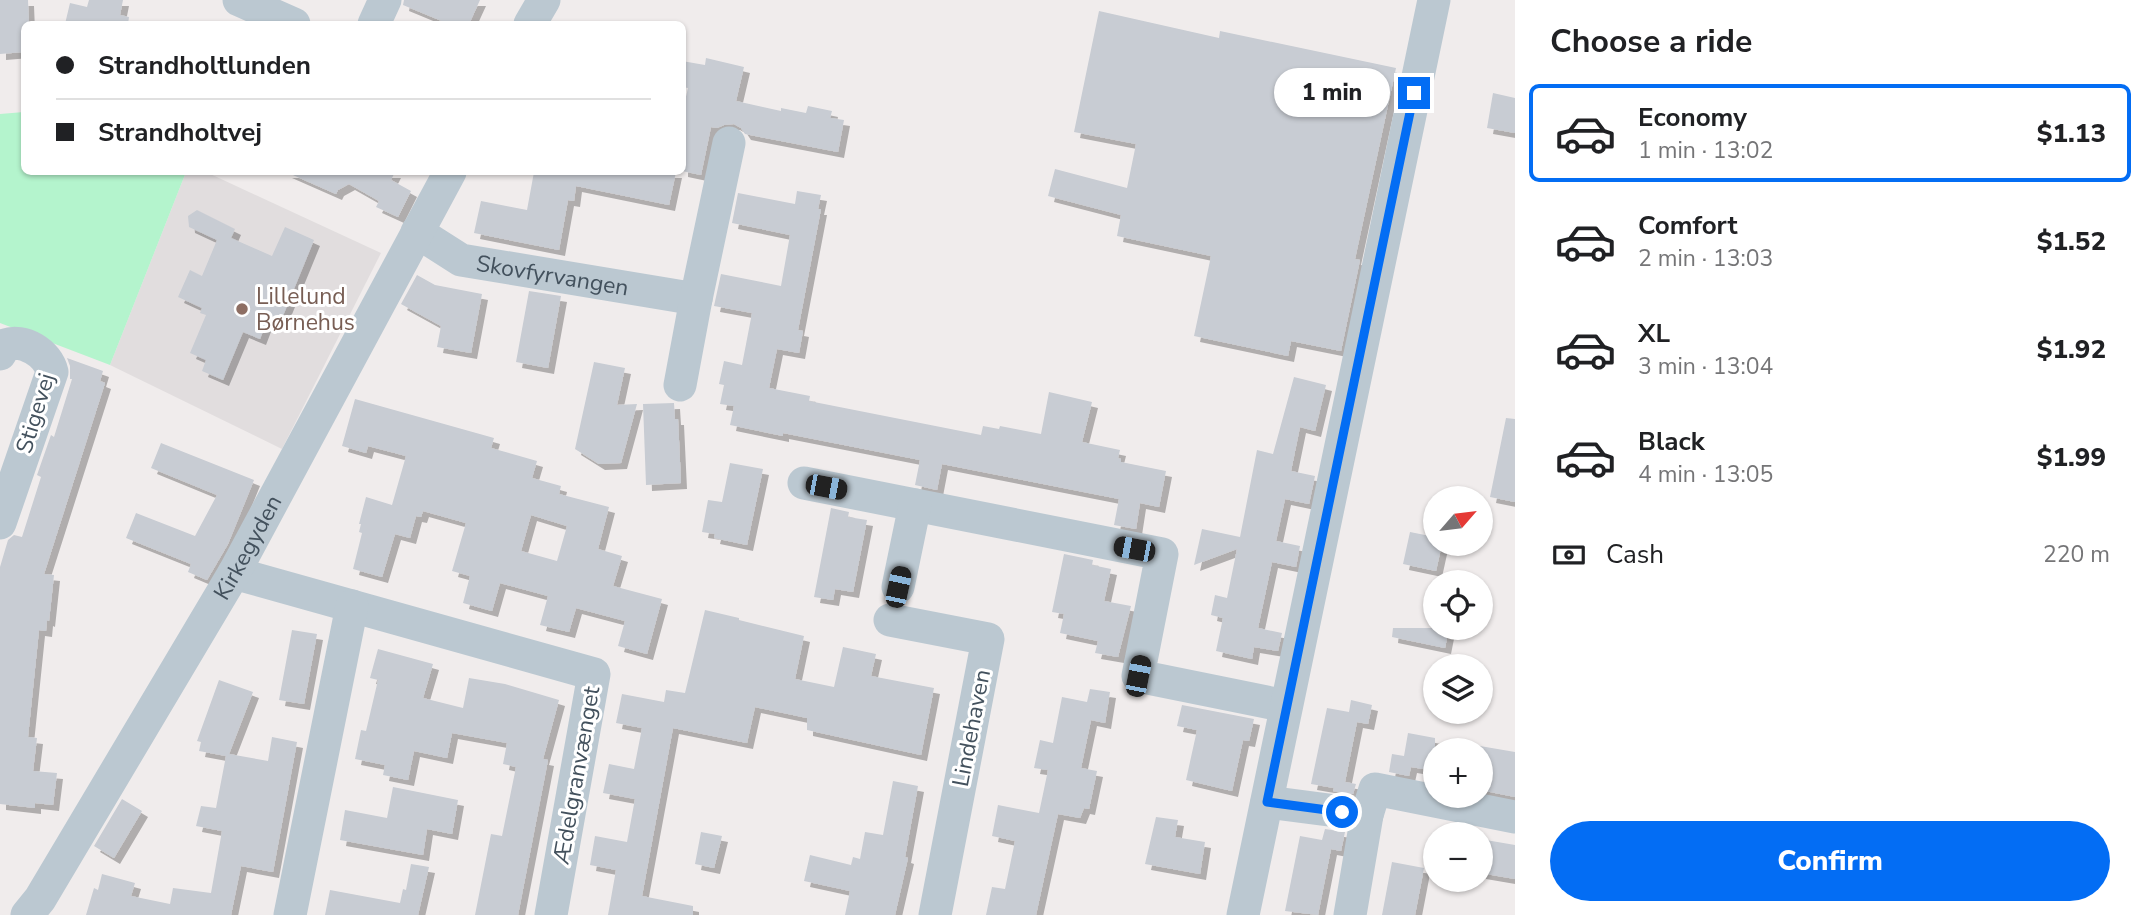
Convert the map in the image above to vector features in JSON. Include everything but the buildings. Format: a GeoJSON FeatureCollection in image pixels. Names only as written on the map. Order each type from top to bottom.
{"type":"FeatureCollection","features":[{"type":"Feature","properties":{"kind":"street"},"geometry":{"type":"LineString","coordinates":[[239,0],[287,21]]}},
{"type":"Feature","properties":{"kind":"street"},"geometry":{"type":"LineString","coordinates":[[375,21],[384,0]]}},
{"type":"Feature","properties":{"kind":"street"},"geometry":{"type":"LineString","coordinates":[[532,21],[544,0]]}},
{"type":"Feature","properties":{"kind":"street"},"geometry":{"type":"LineString","coordinates":[[1243,915],[1434,0]]}},
{"type":"Feature","properties":{"kind":"street"},"geometry":{"type":"LineString","coordinates":[[680,385],[729,143]]}},
{"type":"Feature","properties":{"kind":"street","name":"Kirkegyden"},"geometry":{"type":"LineString","coordinates":[[27,915],[47,887],[234,573],[448,175]]}},
{"type":"Feature","properties":{"kind":"street","name":"Skovfyrvangen"},"geometry":{"type":"LineString","coordinates":[[417,232],[461,260],[696,299]]}},
{"type":"Feature","properties":{"kind":"street","name":"Stigevej"},"geometry":{"type":"LineString","coordinates":[[0,354],[5,345],[11,342],[32,348],[50,362],[52,372],[0,523]]}},
{"type":"Feature","properties":{"kind":"street"},"geometry":{"type":"LineString","coordinates":[[804,483],[1161,554],[1138,676],[1286,706]]}},
{"type":"Feature","properties":{"kind":"street"},"geometry":{"type":"LineString","coordinates":[[898,587],[915,505]]}},
{"type":"Feature","properties":{"kind":"street","name":"Ædelgranvænget"},"geometry":{"type":"LineString","coordinates":[[234,573],[594,674],[551,915]]}},
{"type":"Feature","properties":{"kind":"street"},"geometry":{"type":"LineString","coordinates":[[290,915],[352,606]]}},
{"type":"Feature","properties":{"kind":"street","name":"Lindehaven"},"geometry":{"type":"LineString","coordinates":[[890,620],[988,639],[935,915]]}},
{"type":"Feature","properties":{"kind":"street"},"geometry":{"type":"LineString","coordinates":[[1350,915],[1367,815],[1375,789],[1515,817]]}},
{"type":"Feature","properties":{"kind":"street"},"geometry":{"type":"LineString","coordinates":[[1267,802],[1367,815]]}},
{"type":"Feature","properties":{"kind":"shaded area","name":"Lillelund Børnehus"},"geometry":{"type":"Polygon","coordinates":[[[185,175],[212,175],[381,253],[282,449],[110,365],[185,175]]]}},
{"type":"Feature","properties":{"kind":"green space"},"geometry":{"type":"Polygon","coordinates":[[[21,112],[21,175],[185,175],[110,365],[0,323],[0,114],[21,112]]]}},
{"type":"Feature","properties":{"kind":"place","name":"Lillelund Børnehus"},"geometry":{"type":"Point","coordinates":[242,309]}},
{"type":"Feature","properties":{"kind":"route"},"geometry":{"type":"LineString","coordinates":[[1342,812],[1267,802],[1414,93]]}}]}
